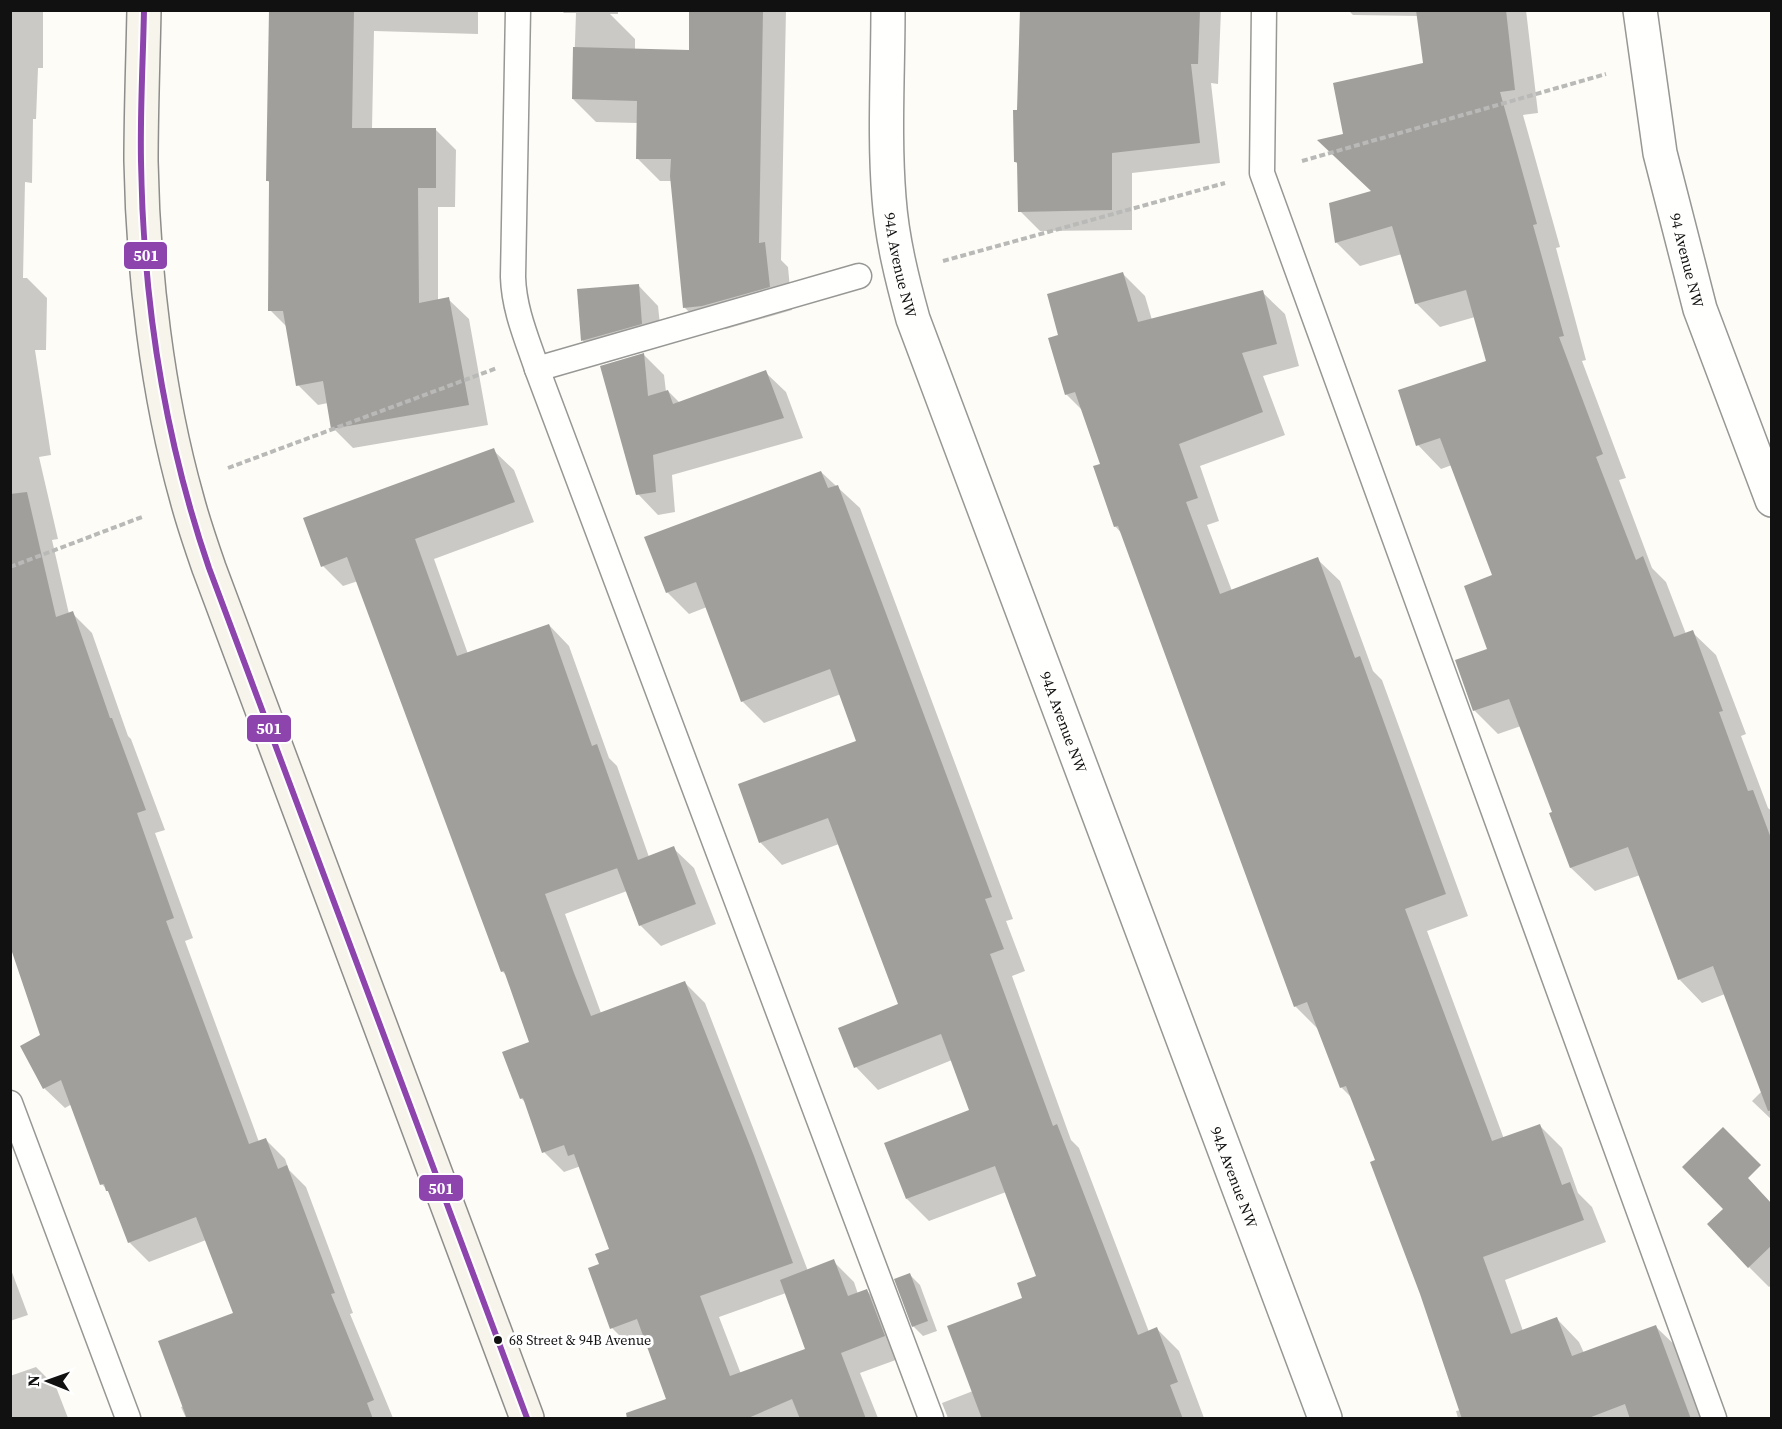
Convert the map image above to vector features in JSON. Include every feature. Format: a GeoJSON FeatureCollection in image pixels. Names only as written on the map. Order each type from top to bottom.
{"type":"FeatureCollection","features":[{"type":"Feature","properties":{"kind":"street"},"geometry":{"type":"LineString","coordinates":[[144,10],[141,162],[145,238],[153,321],[168,418],[186,498],[209,568],[527,1419]]}},
{"type":"Feature","properties":{"kind":"street","name":"94A Avenue NW"},"geometry":{"type":"LineString","coordinates":[[888,10],[889,200],[897,257],[914,319],[1325,1419]]}},
{"type":"Feature","properties":{"kind":"street","name":"94 Avenue NW"},"geometry":{"type":"LineString","coordinates":[[1640,10],[1660,153],[1697,298],[1772,500]]}},
{"type":"Feature","properties":{"kind":"lane"},"geometry":{"type":"LineString","coordinates":[[518,10],[514,296],[537,369],[931,1419]]}},
{"type":"Feature","properties":{"kind":"lane"},"geometry":{"type":"LineString","coordinates":[[1264,10],[1262,173],[1714,1419]]}},
{"type":"Feature","properties":{"kind":"lane"},"geometry":{"type":"LineString","coordinates":[[537,369],[859,276]]}},
{"type":"Feature","properties":{"kind":"lane"},"geometry":{"type":"LineString","coordinates":[[10,1103],[128,1419]]}},
{"type":"Feature","properties":{"kind":"path"},"geometry":{"type":"LineString","coordinates":[[228,468],[505,365]]}},
{"type":"Feature","properties":{"kind":"path"},"geometry":{"type":"LineString","coordinates":[[10,567],[142,517]]}},
{"type":"Feature","properties":{"kind":"building"},"geometry":{"type":"Polygon","coordinates":[[[269,10],[354,10],[352,128],[436,128],[436,188],[418,188],[419,303],[449,297],[469,405],[331,429],[323,381],[296,386],[283,311],[268,311],[269,181],[266,181],[269,10]]]}},
{"type":"Feature","properties":{"kind":"building"},"geometry":{"type":"Polygon","coordinates":[[[689,10],[763,10],[759,243],[765,242],[770,287],[702,306],[683,308],[670,176],[671,159],[636,159],[637,101],[572,99],[573,47],[689,50],[689,10]]]}},
{"type":"Feature","properties":{"kind":"building"},"geometry":{"type":"Polygon","coordinates":[[[1020,10],[1200,10],[1198,64],[1191,64],[1200,143],[1112,153],[1112,210],[1018,212],[1013,110],[1017,110],[1020,10]]]}},
{"type":"Feature","properties":{"kind":"building"},"geometry":{"type":"Polygon","coordinates":[[[1416,10],[1506,10],[1515,90],[1500,92],[1537,224],[1533,225],[1564,336],[1559,337],[1603,454],[1596,457],[1636,560],[1643,556],[1674,637],[1693,630],[1723,711],[1719,712],[1748,791],[1753,790],[1772,841],[1772,1110],[1768,1111],[1713,966],[1678,980],[1628,847],[1570,868],[1549,813],[1552,812],[1509,699],[1473,711],[1455,660],[1487,649],[1464,586],[1492,575],[1440,438],[1416,446],[1398,390],[1486,361],[1466,290],[1415,304],[1392,226],[1335,243],[1329,203],[1371,191],[1317,140],[1343,134],[1333,83],[1423,63],[1416,10]]]}},
{"type":"Feature","properties":{"kind":"building"},"geometry":{"type":"Polygon","coordinates":[[[1123,272],[1138,322],[1263,290],[1277,344],[1242,353],[1263,412],[1179,444],[1198,498],[1186,502],[1220,594],[1318,557],[1355,658],[1360,656],[1446,894],[1405,909],[1492,1141],[1540,1124],[1562,1185],[1570,1182],[1584,1220],[1483,1257],[1511,1334],[1557,1317],[1572,1356],[1656,1325],[1691,1419],[1630,1419],[1625,1404],[1586,1419],[1462,1419],[1420,1294],[1370,1162],[1375,1160],[1346,1086],[1340,1088],[1307,1002],[1294,1007],[1118,526],[1114,527],[1093,466],[1100,464],[1075,392],[1065,395],[1048,338],[1058,335],[1047,294],[1123,272]]]}},
{"type":"Feature","properties":{"kind":"building"},"geometry":{"type":"Polygon","coordinates":[[[639,284],[642,324],[581,341],[577,289],[639,284]]]}},
{"type":"Feature","properties":{"kind":"building"},"geometry":{"type":"Polygon","coordinates":[[[644,353],[648,396],[668,390],[673,404],[766,370],[784,418],[653,455],[656,492],[636,495],[600,366],[644,353]]]}},
{"type":"Feature","properties":{"kind":"building"},"geometry":{"type":"Polygon","coordinates":[[[494,448],[515,502],[415,539],[457,656],[549,624],[592,746],[597,744],[638,860],[674,846],[696,904],[639,926],[617,868],[545,894],[574,973],[591,1016],[685,981],[754,1156],[793,1263],[700,1296],[730,1376],[805,1349],[780,1280],[834,1259],[848,1296],[867,1289],[885,1336],[841,1353],[866,1419],[800,1419],[792,1399],[746,1419],[627,1419],[626,1413],[666,1399],[637,1319],[610,1329],[588,1268],[599,1264],[595,1254],[609,1249],[574,1154],[568,1156],[564,1145],[542,1153],[523,1098],[520,1099],[502,1052],[529,1042],[347,557],[321,567],[303,518],[494,448]]]}},
{"type":"Feature","properties":{"kind":"building"},"geometry":{"type":"Polygon","coordinates":[[[821,471],[828,488],[838,485],[992,897],[985,899],[1004,949],[990,954],[1053,1126],[1057,1124],[1138,1335],[1157,1327],[1178,1382],[1170,1385],[1183,1419],[982,1419],[947,1326],[1022,1298],[1017,1283],[1036,1276],[995,1166],[906,1199],[884,1143],[969,1110],[941,1034],[854,1068],[838,1028],[898,1004],[828,818],[759,843],[738,784],[856,741],[830,669],[741,702],[696,582],[666,593],[644,537],[821,471]]]}},
{"type":"Feature","properties":{"kind":"building"},"geometry":{"type":"Polygon","coordinates":[[[27,492],[56,617],[73,611],[110,718],[112,718],[146,810],[137,813],[174,918],[166,921],[249,1144],[266,1138],[278,1169],[287,1165],[335,1293],[331,1294],[374,1400],[367,1403],[373,1419],[187,1419],[158,1341],[233,1313],[196,1217],[128,1243],[108,1191],[104,1184],[100,1185],[61,1080],[43,1089],[20,1046],[40,1035],[10,946],[10,494],[27,492]]]}},
{"type":"Feature","properties":{"kind":"building"},"geometry":{"type":"Polygon","coordinates":[[[1723,1127],[1761,1165],[1748,1178],[1772,1204],[1772,1245],[1748,1268],[1707,1224],[1723,1209],[1682,1167],[1723,1127]]]}},
{"type":"Feature","properties":{"kind":"building"},"geometry":{"type":"Polygon","coordinates":[[[910,1273],[928,1321],[912,1327],[894,1279],[910,1273]]]}},
{"type":"Feature","properties":{"kind":"transit line","name":"501"},"geometry":{"type":"LineString","coordinates":[[144,10],[141,142],[146,264],[168,418],[193,519],[209,568],[527,1418]]}},
{"type":"Feature","properties":{"kind":"place","name":"68 Street & 94B Avenue"},"geometry":{"type":"Point","coordinates":[498,1340]}}]}
